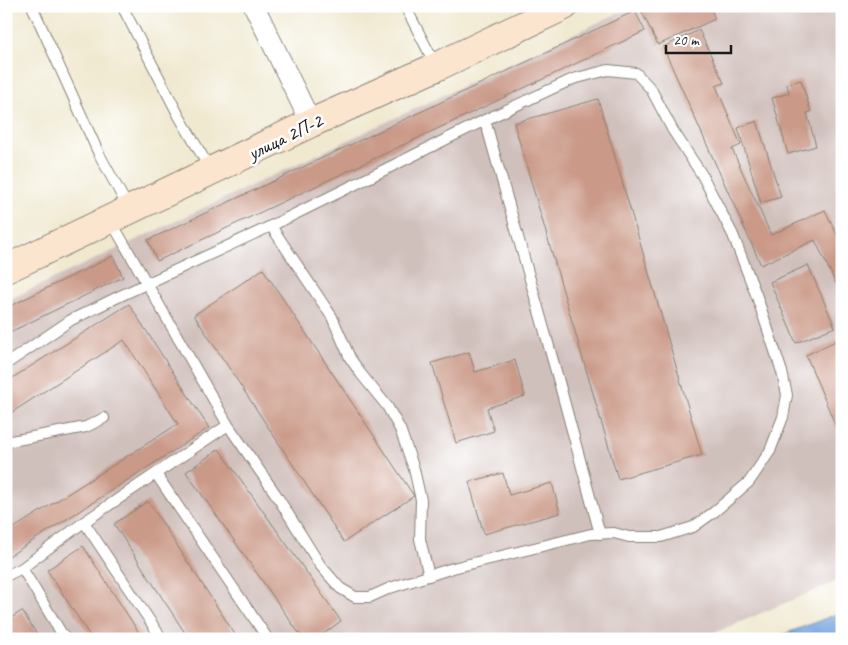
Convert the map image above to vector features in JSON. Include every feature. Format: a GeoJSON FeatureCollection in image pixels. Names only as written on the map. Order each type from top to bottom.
{"type":"FeatureCollection","features":[{"type":"Feature","properties":{"kind":"main road","name":"улица 2П-2"},"geometry":{"type":"LineString","coordinates":[[6,268],[564,6]]}},
{"type":"Feature","properties":{"kind":"street"},"geometry":{"type":"LineString","coordinates":[[254,6],[311,124]]}},
{"type":"Feature","properties":{"kind":"lane"},"geometry":{"type":"LineString","coordinates":[[6,364],[71,320],[120,296],[147,284],[271,226],[485,120],[573,79],[608,70],[636,74],[651,88],[672,128],[702,176],[733,235],[757,297],[782,372],[787,395],[782,417],[770,451],[749,482],[714,512],[693,526],[662,537],[629,536],[614,533],[591,534],[429,576],[390,588],[370,597],[355,597],[340,588],[320,565],[275,492],[228,425],[147,284],[98,152],[32,6]]}},
{"type":"Feature","properties":{"kind":"lane"},"geometry":{"type":"LineString","coordinates":[[122,6],[179,116],[211,172]]}},
{"type":"Feature","properties":{"kind":"lane"},"geometry":{"type":"LineString","coordinates":[[405,6],[436,67]]}},
{"type":"Feature","properties":{"kind":"lane"},"geometry":{"type":"LineString","coordinates":[[485,120],[560,382],[600,534]]}},
{"type":"Feature","properties":{"kind":"lane"},"geometry":{"type":"LineString","coordinates":[[271,226],[332,317],[350,358],[387,406],[400,429],[414,469],[421,500],[420,539],[429,576]]}},
{"type":"Feature","properties":{"kind":"lane"},"geometry":{"type":"LineString","coordinates":[[6,442],[86,427],[104,418]]}},
{"type":"Feature","properties":{"kind":"lane"},"geometry":{"type":"LineString","coordinates":[[7,574],[22,568],[84,522],[228,425]]}},
{"type":"Feature","properties":{"kind":"lane"},"geometry":{"type":"LineString","coordinates":[[156,474],[268,639]]}},
{"type":"Feature","properties":{"kind":"lane"},"geometry":{"type":"LineString","coordinates":[[84,522],[162,639]]}},
{"type":"Feature","properties":{"kind":"lane"},"geometry":{"type":"LineString","coordinates":[[22,568],[64,639]]}},
{"type":"Feature","properties":{"kind":"shaded area"},"geometry":{"type":"Polygon","coordinates":[[[633,6],[842,6],[842,579],[700,639],[6,639],[6,301],[633,6]]]}},
{"type":"Feature","properties":{"kind":"water"},"geometry":{"type":"Polygon","coordinates":[[[842,612],[842,639],[774,639],[782,635],[842,612]]]}},
{"type":"Feature","properties":{"kind":"building"},"geometry":{"type":"Polygon","coordinates":[[[644,6],[710,6],[715,19],[658,45],[640,8],[644,6]]]}},
{"type":"Feature","properties":{"kind":"building"},"geometry":{"type":"Polygon","coordinates":[[[635,11],[645,31],[157,261],[148,240],[635,11]]]}},
{"type":"Feature","properties":{"kind":"building"},"geometry":{"type":"Polygon","coordinates":[[[699,30],[724,83],[716,86],[741,145],[732,149],[771,235],[825,210],[842,245],[842,296],[815,240],[761,265],[663,47],[699,30]]]}},
{"type":"Feature","properties":{"kind":"building"},"geometry":{"type":"Polygon","coordinates":[[[801,80],[811,112],[807,113],[816,146],[788,154],[772,98],[789,93],[787,84],[801,80]]]}},
{"type":"Feature","properties":{"kind":"building"},"geometry":{"type":"Polygon","coordinates":[[[598,99],[702,455],[618,479],[514,123],[598,99]]]}},
{"type":"Feature","properties":{"kind":"building"},"geometry":{"type":"Polygon","coordinates":[[[757,121],[781,197],[761,203],[738,128],[757,121]]]}},
{"type":"Feature","properties":{"kind":"building"},"geometry":{"type":"Polygon","coordinates":[[[113,256],[123,277],[6,334],[6,308],[113,256]]]}},
{"type":"Feature","properties":{"kind":"building"},"geometry":{"type":"Polygon","coordinates":[[[808,265],[835,327],[796,343],[770,282],[808,265]]]}},
{"type":"Feature","properties":{"kind":"building"},"geometry":{"type":"Polygon","coordinates":[[[263,269],[414,496],[344,542],[194,315],[263,269]]]}},
{"type":"Feature","properties":{"kind":"building"},"geometry":{"type":"Polygon","coordinates":[[[129,304],[209,428],[9,556],[6,551],[6,517],[14,528],[178,424],[124,340],[6,416],[6,382],[129,304]]]}},
{"type":"Feature","properties":{"kind":"building"},"geometry":{"type":"Polygon","coordinates":[[[842,338],[842,435],[840,436],[806,355],[842,338]]]}},
{"type":"Feature","properties":{"kind":"building"},"geometry":{"type":"Polygon","coordinates":[[[469,352],[475,372],[515,360],[525,396],[487,408],[494,431],[456,443],[432,363],[469,352]]]}},
{"type":"Feature","properties":{"kind":"building"},"geometry":{"type":"Polygon","coordinates":[[[219,449],[341,621],[316,639],[303,639],[186,472],[219,449]]]}},
{"type":"Feature","properties":{"kind":"building"},"geometry":{"type":"Polygon","coordinates":[[[503,473],[509,495],[552,483],[560,513],[484,534],[469,482],[503,473]]]}},
{"type":"Feature","properties":{"kind":"building"},"geometry":{"type":"Polygon","coordinates":[[[148,501],[238,639],[189,639],[114,524],[148,501]]]}},
{"type":"Feature","properties":{"kind":"building"},"geometry":{"type":"Polygon","coordinates":[[[83,546],[143,639],[92,639],[47,570],[83,546]]]}},
{"type":"Feature","properties":{"kind":"building"},"geometry":{"type":"Polygon","coordinates":[[[22,611],[40,639],[6,639],[6,621],[22,611]]]}}]}
